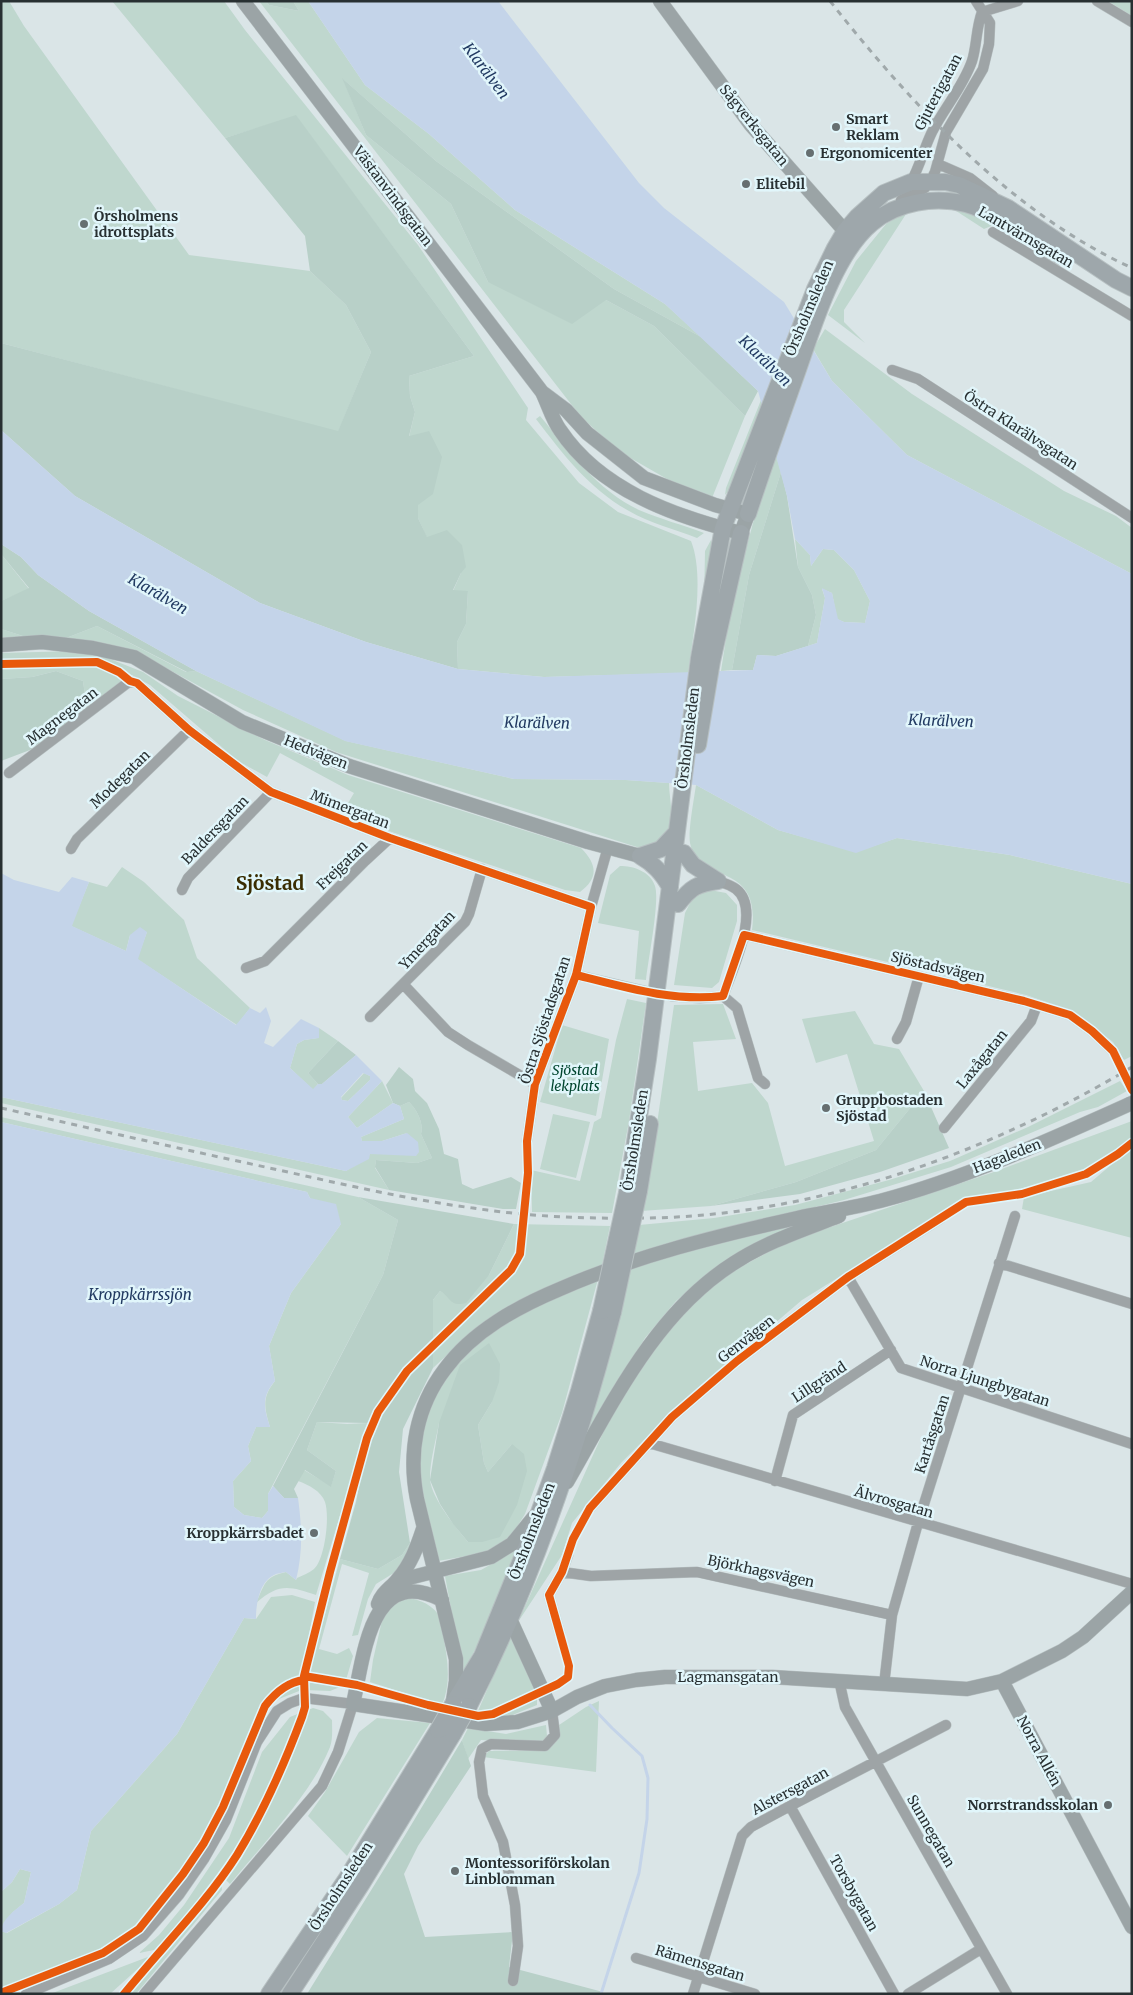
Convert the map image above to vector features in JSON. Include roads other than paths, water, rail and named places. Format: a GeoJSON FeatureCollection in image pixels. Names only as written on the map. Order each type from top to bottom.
{"type":"FeatureCollection","features":[{"type":"Feature","properties":{"kind":"main road","name":"Lantvärnsgatan"},"geometry":{"type":"LineString","coordinates":[[850,236],[868,206],[884,193],[911,182],[931,180],[959,185],[1008,208],[1116,280],[1132,288]]}},
{"type":"Feature","properties":{"kind":"main road","name":"Lantvärnsgatan"},"geometry":{"type":"LineString","coordinates":[[850,236],[864,230],[883,215],[911,204],[930,201],[967,204],[1017,230],[1132,300]]}},
{"type":"Feature","properties":{"kind":"main road","name":"Örsholmsleden"},"geometry":{"type":"LineString","coordinates":[[290,1994],[361,1885],[446,1732],[453,1704],[482,1656],[548,1506],[582,1421],[633,1192],[649,1131],[684,853],[685,802],[723,528],[753,450],[820,292],[850,236]]}},
{"type":"Feature","properties":{"kind":"main road","name":"Örsholmsleden"},"geometry":{"type":"LineString","coordinates":[[748,514],[820,292]]}},
{"type":"Feature","properties":{"kind":"main road","name":"Örsholmsleden"},"geometry":{"type":"LineString","coordinates":[[705,660],[741,533]]}},
{"type":"Feature","properties":{"kind":"main road","name":"Örsholmsleden"},"geometry":{"type":"LineString","coordinates":[[633,1192],[641,1111],[676,833],[685,802]]}},
{"type":"Feature","properties":{"kind":"main road"},"geometry":{"type":"LineString","coordinates":[[640,856],[661,849],[676,833]]}},
{"type":"Feature","properties":{"kind":"main road"},"geometry":{"type":"LineString","coordinates":[[684,853],[693,865],[718,881]]}},
{"type":"Feature","properties":{"kind":"main road"},"geometry":{"type":"LineString","coordinates":[[640,856],[653,863],[670,887]]}},
{"type":"Feature","properties":{"kind":"main road"},"geometry":{"type":"LineString","coordinates":[[678,904],[690,889],[702,883],[718,881]]}},
{"type":"Feature","properties":{"kind":"main road","name":"Örsholmsleden"},"geometry":{"type":"LineString","coordinates":[[269,1994],[446,1732],[469,1706],[510,1619],[548,1506]]}},
{"type":"Feature","properties":{"kind":"street","name":"Västanvindsgatan"},"geometry":{"type":"LineString","coordinates":[[243,1],[542,392],[559,429],[586,462],[637,497],[741,533]]}},
{"type":"Feature","properties":{"kind":"street","name":"Sågverksgatan"},"geometry":{"type":"LineString","coordinates":[[660,1],[751,125],[850,236]]}},
{"type":"Feature","properties":{"kind":"street","name":"Gjuterigatan"},"geometry":{"type":"LineString","coordinates":[[931,180],[938,164],[946,132],[978,80],[986,60],[990,23],[976,1]]}},
{"type":"Feature","properties":{"kind":"street"},"geometry":{"type":"LineString","coordinates":[[982,12],[1018,1]]}},
{"type":"Feature","properties":{"kind":"street"},"geometry":{"type":"LineString","coordinates":[[1097,1],[1132,22]]}},
{"type":"Feature","properties":{"kind":"street","name":"Gjuterigatan"},"geometry":{"type":"LineString","coordinates":[[911,182],[931,133],[968,72],[973,58],[978,22],[982,12]]}},
{"type":"Feature","properties":{"kind":"street","name":"Lantvärnsgatan"},"geometry":{"type":"LineString","coordinates":[[938,164],[970,178],[1008,208]]}},
{"type":"Feature","properties":{"kind":"street","name":"Lantvärnsgatan"},"geometry":{"type":"LineString","coordinates":[[883,215],[891,204],[925,188],[931,180]]}},
{"type":"Feature","properties":{"kind":"street"},"geometry":{"type":"LineString","coordinates":[[993,232],[1132,316]]}},
{"type":"Feature","properties":{"kind":"street","name":"Östra Klarälvsgatan"},"geometry":{"type":"LineString","coordinates":[[892,370],[918,379],[1130,514]]}},
{"type":"Feature","properties":{"kind":"street","name":"Västanvindsgatan"},"geometry":{"type":"LineString","coordinates":[[542,392],[566,410],[587,433],[644,478],[748,514]]}},
{"type":"Feature","properties":{"kind":"street","name":"Örsholmsleden"},"geometry":{"type":"LineString","coordinates":[[741,533],[748,514]]}},
{"type":"Feature","properties":{"kind":"street","name":"Hedvägen"},"geometry":{"type":"LineString","coordinates":[[1,645],[42,642],[93,648],[134,657],[242,722],[349,766],[640,856]]}},
{"type":"Feature","properties":{"kind":"street","name":"Mimergatan"},"geometry":{"type":"LineString","coordinates":[[130,681],[136,683],[189,730],[271,792],[390,838],[590,907]]}},
{"type":"Feature","properties":{"kind":"street","name":"Magnegatan"},"geometry":{"type":"LineString","coordinates":[[9,773],[130,681]]}},
{"type":"Feature","properties":{"kind":"street","name":"Modegatan"},"geometry":{"type":"LineString","coordinates":[[71,849],[77,839],[189,730]]}},
{"type":"Feature","properties":{"kind":"street","name":"Baldersgatan"},"geometry":{"type":"LineString","coordinates":[[182,890],[188,878],[271,792]]}},
{"type":"Feature","properties":{"kind":"street","name":"Frejgatan"},"geometry":{"type":"LineString","coordinates":[[246,968],[265,961],[390,838]]}},
{"type":"Feature","properties":{"kind":"street","name":"Östra Sjöstadsgatan"},"geometry":{"type":"LineString","coordinates":[[527,1141],[535,1084],[576,975],[590,907],[608,847]]}},
{"type":"Feature","properties":{"kind":"street","name":"Ymergatan"},"geometry":{"type":"LineString","coordinates":[[370,1017],[465,922],[482,869]]}},
{"type":"Feature","properties":{"kind":"street"},"geometry":{"type":"LineString","coordinates":[[718,881],[736,888],[743,896],[748,911],[744,935],[723,996]]}},
{"type":"Feature","properties":{"kind":"street","name":"Sjöstadsvägen"},"geometry":{"type":"LineString","coordinates":[[744,935],[1038,1005],[1070,1015],[1092,1031],[1113,1051]]}},
{"type":"Feature","properties":{"kind":"street"},"geometry":{"type":"LineString","coordinates":[[576,975],[645,991]]}},
{"type":"Feature","properties":{"kind":"street"},"geometry":{"type":"LineString","coordinates":[[897,1039],[906,1022],[919,976]]}},
{"type":"Feature","properties":{"kind":"street"},"geometry":{"type":"LineString","coordinates":[[404,985],[448,1032],[535,1084]]}},
{"type":"Feature","properties":{"kind":"street"},"geometry":{"type":"LineString","coordinates":[[671,996],[700,998],[723,996],[737,1008],[758,1078],[765,1084]]}},
{"type":"Feature","properties":{"kind":"street","name":"Laxågatan"},"geometry":{"type":"LineString","coordinates":[[944,1128],[1031,1021],[1038,1005]]}},
{"type":"Feature","properties":{"kind":"street","name":"Hagaleden"},"geometry":{"type":"LineString","coordinates":[[879,1201],[1008,1156],[1132,1103]]}},
{"type":"Feature","properties":{"kind":"street"},"geometry":{"type":"LineString","coordinates":[[397,1581],[484,1560],[501,1552],[521,1534],[548,1506],[646,1349],[687,1301],[733,1263],[761,1248],[879,1201]]}},
{"type":"Feature","properties":{"kind":"street"},"geometry":{"type":"LineString","coordinates":[[453,1704],[456,1659],[436,1571],[423,1528],[414,1481],[413,1463],[415,1434],[426,1400],[453,1359],[486,1329],[535,1300],[577,1281],[624,1264],[699,1242],[879,1201]]}},
{"type":"Feature","properties":{"kind":"street","name":"Kartåsgatan"},"geometry":{"type":"LineString","coordinates":[[884,1685],[892,1615],[918,1523],[1015,1216]]}},
{"type":"Feature","properties":{"kind":"street","name":"Genvägen"},"geometry":{"type":"LineString","coordinates":[[590,1508],[672,1417],[737,1361],[848,1276],[941,1218]]}},
{"type":"Feature","properties":{"kind":"street"},"geometry":{"type":"LineString","coordinates":[[999,1263],[1132,1304]]}},
{"type":"Feature","properties":{"kind":"street","name":"Norra Ljungbygatan"},"geometry":{"type":"LineString","coordinates":[[848,1276],[901,1368],[1132,1444]]}},
{"type":"Feature","properties":{"kind":"street","name":"Lillgränd"},"geometry":{"type":"LineString","coordinates":[[775,1481],[793,1415],[892,1350]]}},
{"type":"Feature","properties":{"kind":"street","name":"Älvrosgatan"},"geometry":{"type":"LineString","coordinates":[[649,1443],[1132,1584]]}},
{"type":"Feature","properties":{"kind":"street"},"geometry":{"type":"LineString","coordinates":[[144,1994],[322,1786],[338,1752],[353,1704],[364,1647],[380,1598],[397,1581],[414,1555],[423,1528]]}},
{"type":"Feature","properties":{"kind":"street"},"geometry":{"type":"LineString","coordinates":[[560,1634],[549,1595],[562,1572],[568,1555]]}},
{"type":"Feature","properties":{"kind":"street","name":"Björkhagsvägen"},"geometry":{"type":"LineString","coordinates":[[562,1572],[591,1576],[697,1572],[892,1615]]}},
{"type":"Feature","properties":{"kind":"street"},"geometry":{"type":"LineString","coordinates":[[372,1627],[388,1600],[396,1594],[414,1591],[432,1595],[442,1600]]}},
{"type":"Feature","properties":{"kind":"street","name":"Lagmansgatan"},"geometry":{"type":"LineString","coordinates":[[26,1994],[108,1959],[143,1936],[179,1895],[204,1859],[226,1820],[258,1742],[278,1711],[290,1703],[304,1698],[486,1724],[517,1722],[552,1711],[577,1697],[605,1686],[636,1680],[716,1676],[772,1677],[967,1690],[1002,1681],[1062,1651],[1076,1642],[1132,1592]]}},
{"type":"Feature","properties":{"kind":"street"},"geometry":{"type":"LineString","coordinates":[[510,1619],[552,1711],[556,1735],[545,1746],[492,1744],[482,1749],[478,1762],[482,1796],[503,1842],[515,1905],[518,1946],[513,1981]]}},
{"type":"Feature","properties":{"kind":"street","name":"Sunnegatan"},"geometry":{"type":"LineString","coordinates":[[839,1680],[845,1707],[874,1762],[934,1862],[1007,1994]]}},
{"type":"Feature","properties":{"kind":"street","name":"Norra Allén"},"geometry":{"type":"LineString","coordinates":[[1002,1681],[1132,1928]]}},
{"type":"Feature","properties":{"kind":"street","name":"Alstersgatan"},"geometry":{"type":"LineString","coordinates":[[693,1994],[742,1836],[751,1827],[946,1725]]}},
{"type":"Feature","properties":{"kind":"street","name":"Torsbygatan"},"geometry":{"type":"LineString","coordinates":[[790,1806],[894,1994]]}},
{"type":"Feature","properties":{"kind":"street"},"geometry":{"type":"LineString","coordinates":[[908,1994],[981,1949]]}},
{"type":"Feature","properties":{"kind":"street","name":"Rämensgatan"},"geometry":{"type":"LineString","coordinates":[[636,1958],[755,1994]]}},
{"type":"Feature","properties":{"kind":"water","name":"Klarälven"},"geometry":{"type":"Polygon","coordinates":[[[308,1],[498,1],[639,183],[664,208],[784,302],[832,381],[907,455],[1132,574],[1132,884],[1010,855],[897,838],[856,853],[778,830],[696,785],[626,780],[514,779],[345,741],[196,671],[89,611],[38,575],[21,557],[1,544],[1,430],[75,496],[260,603],[366,642],[458,669],[544,677],[753,670],[757,655],[776,656],[817,643],[825,598],[822,588],[832,593],[838,619],[844,622],[865,623],[870,601],[854,570],[834,550],[823,549],[811,566],[810,555],[795,539],[787,496],[758,391],[665,304],[515,210],[429,134],[365,85],[308,1]]]}},
{"type":"Feature","properties":{"kind":"water"},"geometry":{"type":"Polygon","coordinates":[[[1,873],[14,880],[59,892],[72,877],[89,882],[72,926],[126,951],[130,935],[140,927],[147,932],[138,959],[236,1025],[250,1008],[260,1013],[266,1007],[271,1021],[264,1043],[273,1047],[301,1019],[319,1028],[319,1038],[304,1040],[297,1044],[290,1068],[313,1089],[318,1084],[322,1084],[356,1055],[382,1081],[348,1117],[357,1128],[393,1103],[400,1106],[404,1119],[361,1137],[362,1141],[382,1141],[407,1133],[418,1142],[419,1152],[416,1156],[370,1154],[369,1159],[346,1171],[1,1097],[1,873]],[[363,1073],[341,1097],[342,1100],[348,1101],[370,1080],[370,1076],[363,1073]]]}},
{"type":"Feature","properties":{"kind":"water","name":"Kroppkärrssjön"},"geometry":{"type":"Polygon","coordinates":[[[1,1122],[307,1192],[310,1198],[336,1204],[341,1224],[291,1293],[269,1346],[275,1381],[267,1392],[265,1403],[270,1427],[256,1427],[248,1446],[251,1461],[233,1481],[234,1507],[244,1515],[262,1518],[268,1511],[268,1494],[273,1486],[284,1498],[298,1498],[301,1539],[296,1580],[286,1572],[275,1574],[265,1583],[259,1594],[256,1619],[244,1618],[177,1734],[91,1831],[77,1890],[59,1904],[6,1933],[1,1931],[2,1927],[10,1915],[24,1903],[31,1872],[20,1869],[12,1882],[1,1892],[1,1122]]]}},
{"type":"Feature","properties":{"kind":"waterway"},"geometry":{"type":"LineString","coordinates":[[590,1705],[642,1756],[648,1778],[647,1819],[639,1873],[601,1994]]}},
{"type":"Feature","properties":{"kind":"railway"},"geometry":{"type":"LineString","coordinates":[[830,1],[894,78],[966,153],[1045,218],[1088,245],[1132,268]]}},
{"type":"Feature","properties":{"kind":"railway"},"geometry":{"type":"LineString","coordinates":[[1,1108],[421,1200],[495,1211],[539,1215],[583,1218],[649,1218],[712,1214],[776,1205],[838,1192],[900,1174],[960,1152],[1020,1126],[1077,1098],[1132,1067]]}},
{"type":"Feature","properties":{"kind":"place","name":"Smart Reklam"},"geometry":{"type":"Point","coordinates":[836,127]}},
{"type":"Feature","properties":{"kind":"place","name":"Ergonomicenter"},"geometry":{"type":"Point","coordinates":[810,153]}},
{"type":"Feature","properties":{"kind":"place","name":"Elitebil"},"geometry":{"type":"Point","coordinates":[746,184]}},
{"type":"Feature","properties":{"kind":"place","name":"Örsholmens idrottsplats"},"geometry":{"type":"Point","coordinates":[84,224]}},
{"type":"Feature","properties":{"kind":"place","name":"Gruppbostaden Sjöstad"},"geometry":{"type":"Point","coordinates":[826,1108]}},
{"type":"Feature","properties":{"kind":"place","name":"Kroppkärrsbadet"},"geometry":{"type":"Point","coordinates":[314,1533]}},
{"type":"Feature","properties":{"kind":"place","name":"Norrstrandsskolan"},"geometry":{"type":"Point","coordinates":[1108,1805]}},
{"type":"Feature","properties":{"kind":"place","name":"Montessoriförskolan Linblomman"},"geometry":{"type":"Point","coordinates":[455,1871]}},
{"type":"Feature","properties":{"kind":"district","name":"Sjöstad"},"geometry":{"type":"Point","coordinates":[270,883]}},
{"type":"Feature","properties":{"kind":"park label","name":"Sjöstad lekplats"},"geometry":{"type":"Point","coordinates":[575,1078]}}]}
